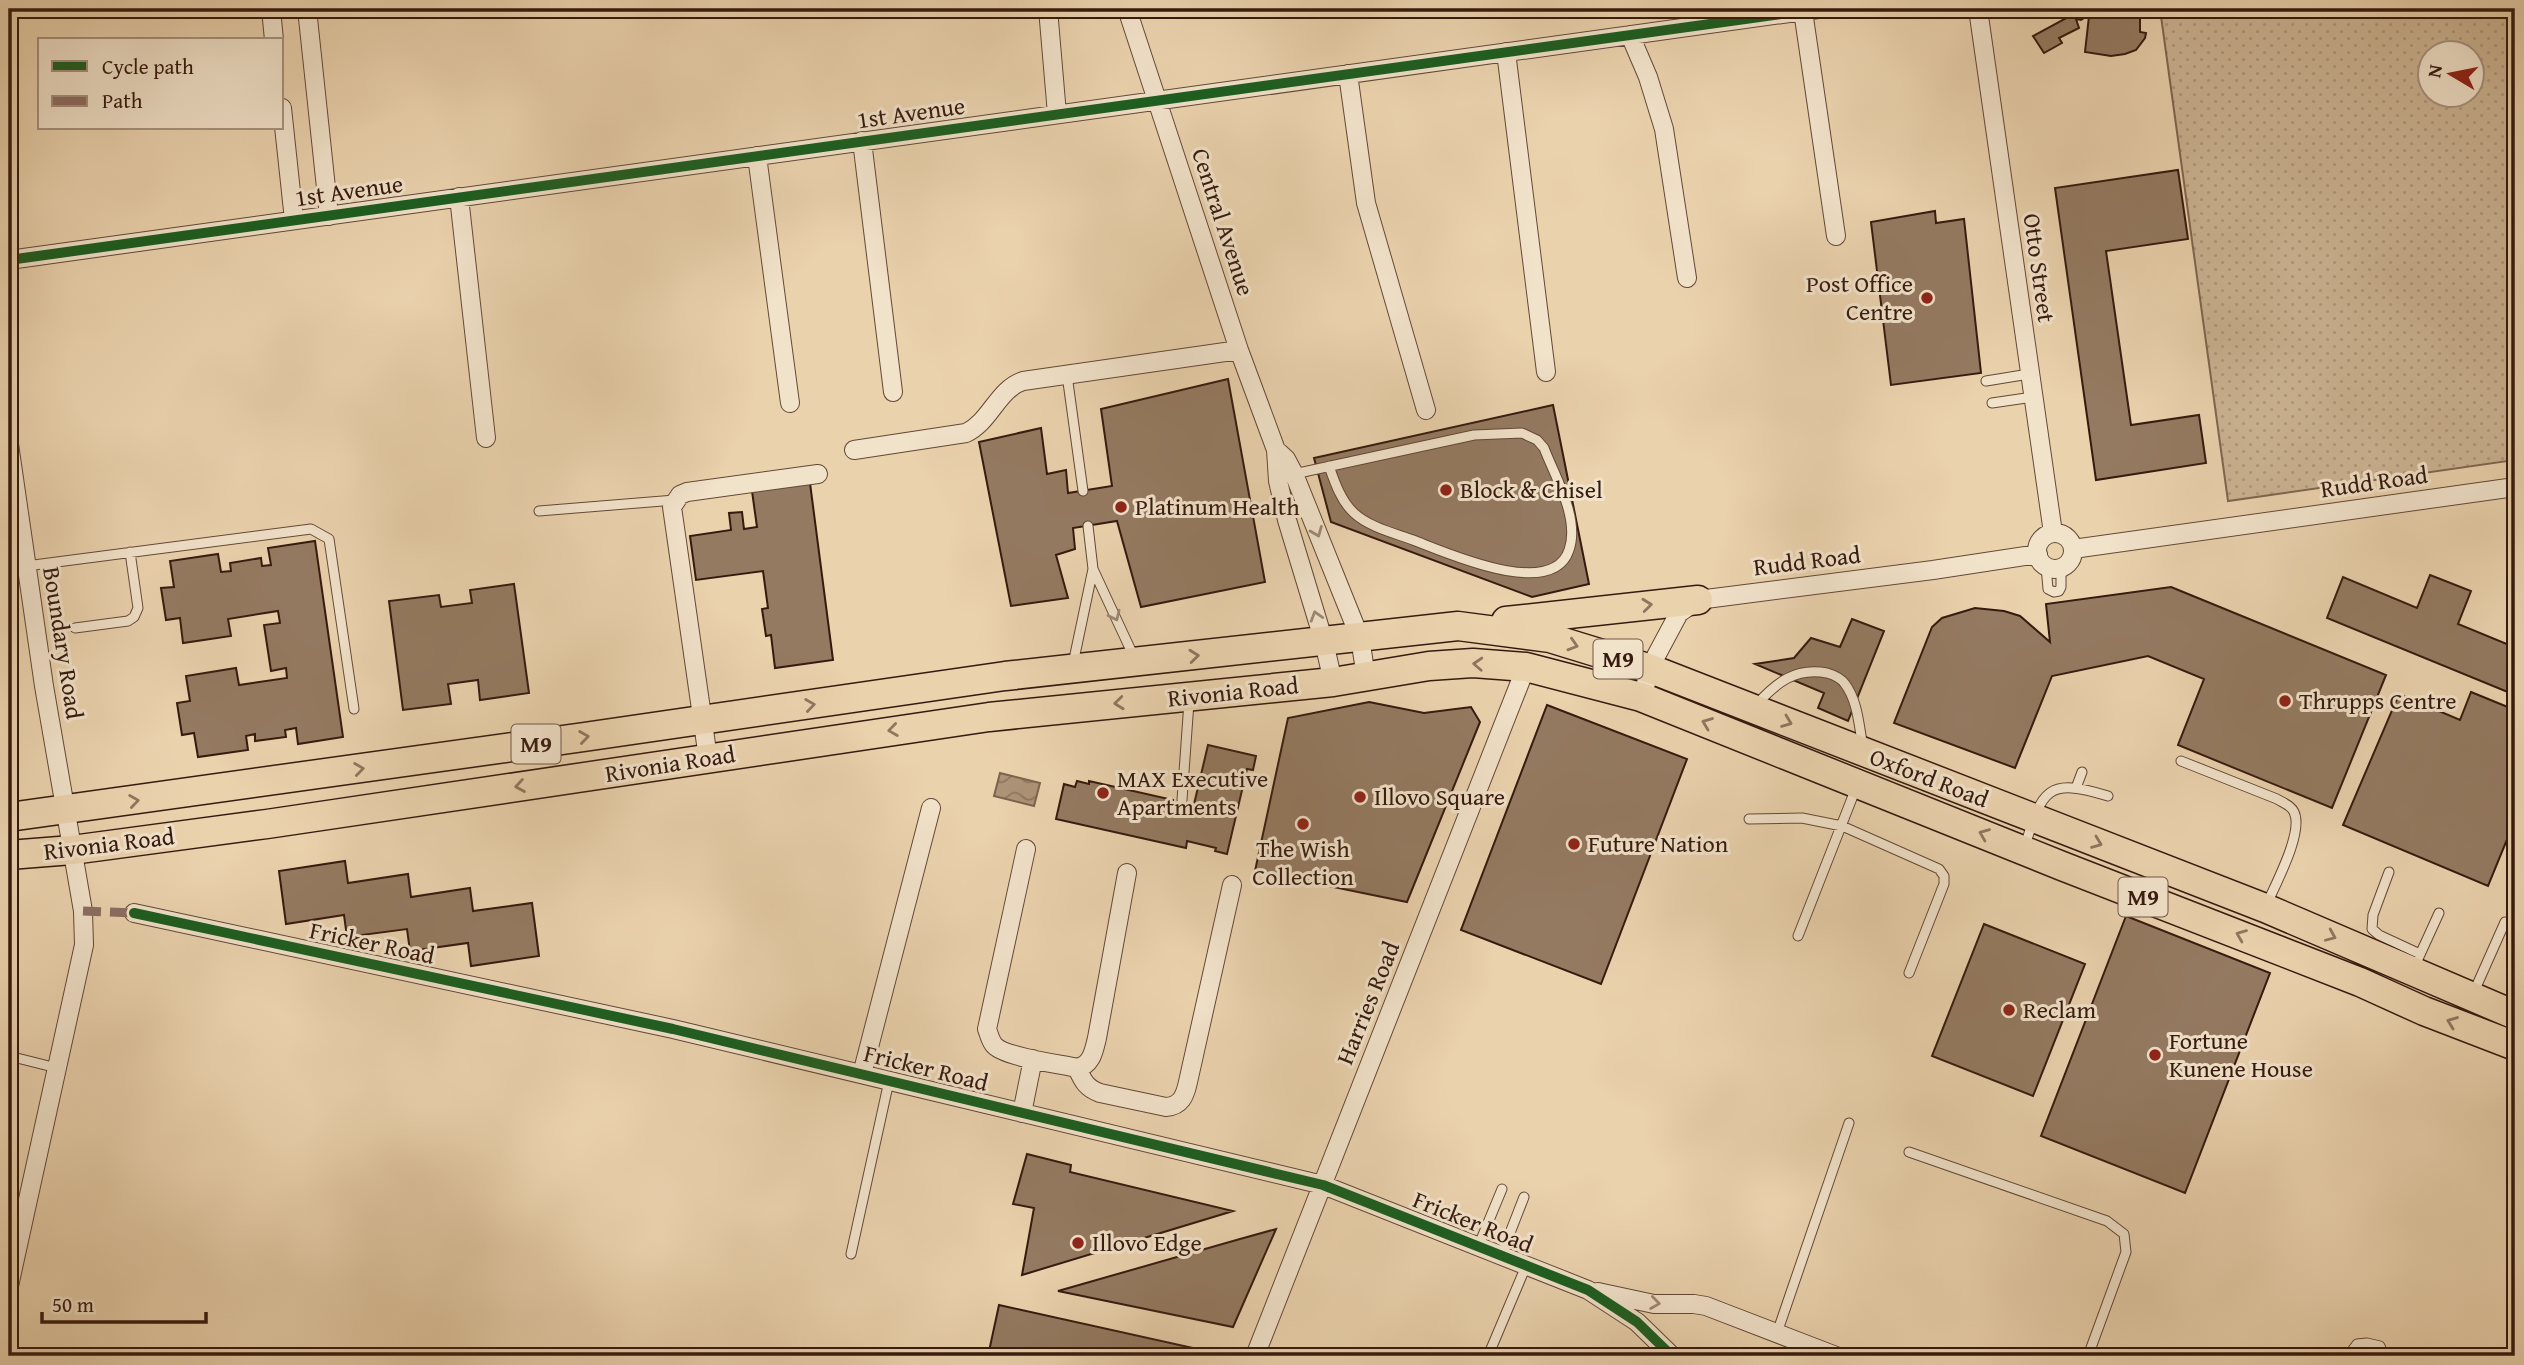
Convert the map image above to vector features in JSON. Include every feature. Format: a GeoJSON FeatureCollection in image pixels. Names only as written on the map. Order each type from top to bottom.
{"type":"FeatureCollection","features":[{"type":"Feature","properties":{"kind":"main road"},"geometry":{"type":"LineString","coordinates":[[1458,626],[1698,600]]}},
{"type":"Feature","properties":{"kind":"main road","name":"Oxford Road"},"geometry":{"type":"LineString","coordinates":[[1324,642],[1458,626],[1550,638],[1651,669],[2265,908],[2416,962],[2472,997],[2515,1015]]}},
{"type":"Feature","properties":{"kind":"main road","name":"Rivonia Road"},"geometry":{"type":"LineString","coordinates":[[9,817],[1005,676],[1324,642]]}},
{"type":"Feature","properties":{"kind":"main road","name":"Oxford Road"},"geometry":{"type":"LineString","coordinates":[[1333,682],[1429,666],[1473,663],[1526,667],[1641,698],[2335,972],[2424,1011],[2515,1046]]}},
{"type":"Feature","properties":{"kind":"main road","name":"Rivonia Road"},"geometry":{"type":"LineString","coordinates":[[9,855],[72,850],[267,824],[989,717],[1333,682]]}},
{"type":"Feature","properties":{"kind":"street"},"geometry":{"type":"LineString","coordinates":[[271,9],[274,38]]}},
{"type":"Feature","properties":{"kind":"street"},"geometry":{"type":"LineString","coordinates":[[307,9],[329,216]]}},
{"type":"Feature","properties":{"kind":"street"},"geometry":{"type":"LineString","coordinates":[[1048,9],[1057,114]]}},
{"type":"Feature","properties":{"kind":"street","name":"Central Avenue"},"geometry":{"type":"LineString","coordinates":[[1127,9],[1239,350],[1276,450],[1275,466],[1287,520],[1324,642],[1333,682]]}},
{"type":"Feature","properties":{"kind":"street","name":"Otto Street"},"geometry":{"type":"LineString","coordinates":[[1978,9],[2053,533]]}},
{"type":"Feature","properties":{"kind":"street"},"geometry":{"type":"LineString","coordinates":[[1811,10],[1836,236]]}},
{"type":"Feature","properties":{"kind":"street","name":"1st Avenue"},"geometry":{"type":"LineString","coordinates":[[9,260],[1811,10]]}},
{"type":"Feature","properties":{"kind":"street"},"geometry":{"type":"LineString","coordinates":[[1630,35],[1648,77],[1664,129],[1687,278]]}},
{"type":"Feature","properties":{"kind":"street"},"geometry":{"type":"LineString","coordinates":[[1506,52],[1546,372]]}},
{"type":"Feature","properties":{"kind":"street"},"geometry":{"type":"LineString","coordinates":[[1348,74],[1366,203],[1426,410]]}},
{"type":"Feature","properties":{"kind":"street"},"geometry":{"type":"LineString","coordinates":[[284,127],[294,220]]}},
{"type":"Feature","properties":{"kind":"street"},"geometry":{"type":"LineString","coordinates":[[862,141],[893,392]]}},
{"type":"Feature","properties":{"kind":"street"},"geometry":{"type":"LineString","coordinates":[[757,156],[790,403]]}},
{"type":"Feature","properties":{"kind":"street"},"geometry":{"type":"LineString","coordinates":[[459,197],[486,438]]}},
{"type":"Feature","properties":{"kind":"street"},"geometry":{"type":"LineString","coordinates":[[854,450],[966,433],[978,425],[1017,383],[1239,350]]}},
{"type":"Feature","properties":{"kind":"street","name":"Boundary Road"},"geometry":{"type":"LineString","coordinates":[[9,444],[44,686],[83,915],[85,945],[9,1286]]}},
{"type":"Feature","properties":{"kind":"street","name":"Central Avenue"},"geometry":{"type":"LineString","coordinates":[[1276,450],[1286,459],[1294,474],[1360,638],[1366,677]]}},
{"type":"Feature","properties":{"kind":"street"},"geometry":{"type":"LineString","coordinates":[[708,758],[672,516],[675,500],[687,492],[818,474]]}},
{"type":"Feature","properties":{"kind":"street","name":"Rudd Road"},"geometry":{"type":"LineString","coordinates":[[2073,549],[2515,487]]}},
{"type":"Feature","properties":{"kind":"street"},"geometry":{"type":"LineString","coordinates":[[2053,533],[2066,537],[2073,549],[2070,561],[2048,563],[2039,543],[2053,533]]}},
{"type":"Feature","properties":{"kind":"street","name":"Rudd Road"},"geometry":{"type":"LineString","coordinates":[[1698,600],[1933,570],[2048,563]]}},
{"type":"Feature","properties":{"kind":"street"},"geometry":{"type":"LineString","coordinates":[[1641,698],[1651,669],[1679,613],[1698,600]]}},
{"type":"Feature","properties":{"kind":"street","name":"Harries Road"},"geometry":{"type":"LineString","coordinates":[[1255,1356],[1526,667]]}},
{"type":"Feature","properties":{"kind":"street"},"geometry":{"type":"LineString","coordinates":[[862,1074],[931,808]]}},
{"type":"Feature","properties":{"kind":"street"},"geometry":{"type":"LineString","coordinates":[[1026,849],[987,1029],[994,1045],[1001,1050],[1033,1059],[1077,1068],[1089,1061],[1095,1045],[1127,873]]}},
{"type":"Feature","properties":{"kind":"street"},"geometry":{"type":"LineString","coordinates":[[1077,1068],[1084,1083],[1100,1093],[1166,1107],[1175,1106],[1181,1100],[1188,1082],[1233,885]]}},
{"type":"Feature","properties":{"kind":"street","name":"Fricker Road"},"geometry":{"type":"LineString","coordinates":[[134,913],[673,1029],[1322,1185],[1588,1290],[1654,1304],[1706,1306],[1836,1356]]}},
{"type":"Feature","properties":{"kind":"street"},"geometry":{"type":"LineString","coordinates":[[1022,1113],[1033,1059]]}},
{"type":"Feature","properties":{"kind":"street","name":"Fricker Road"},"geometry":{"type":"LineString","coordinates":[[1588,1290],[1637,1322],[1672,1356]]}},
{"type":"Feature","properties":{"kind":"lane"},"geometry":{"type":"LineString","coordinates":[[1068,374],[1083,491]]}},
{"type":"Feature","properties":{"kind":"lane"},"geometry":{"type":"LineString","coordinates":[[1986,381],[2029,374]]}},
{"type":"Feature","properties":{"kind":"lane"},"geometry":{"type":"LineString","coordinates":[[1992,403],[2033,397]]}},
{"type":"Feature","properties":{"kind":"lane"},"geometry":{"type":"LineString","coordinates":[[1294,474],[1329,466],[1474,435],[1522,433],[1537,440],[1544,448],[1569,514],[1569,550],[1561,564],[1550,571],[1539,572],[1494,569],[1462,559],[1370,523],[1355,514],[1345,502],[1329,466]]}},
{"type":"Feature","properties":{"kind":"lane"},"geometry":{"type":"LineString","coordinates":[[538,511],[675,500]]}},
{"type":"Feature","properties":{"kind":"lane"},"geometry":{"type":"LineString","coordinates":[[1072,669],[1093,569],[1088,526]]}},
{"type":"Feature","properties":{"kind":"lane"},"geometry":{"type":"LineString","coordinates":[[26,566],[311,529],[323,533],[329,539],[354,709]]}},
{"type":"Feature","properties":{"kind":"lane"},"geometry":{"type":"LineString","coordinates":[[75,628],[128,621],[134,617],[138,608],[130,552]]}},
{"type":"Feature","properties":{"kind":"lane"},"geometry":{"type":"LineString","coordinates":[[1093,569],[1137,662]]}},
{"type":"Feature","properties":{"kind":"lane"},"geometry":{"type":"LineString","coordinates":[[1753,709],[1770,689],[1786,678],[1801,672],[1817,671],[1833,675],[1844,681],[1852,696],[1864,752]]}},
{"type":"Feature","properties":{"kind":"lane"},"geometry":{"type":"LineString","coordinates":[[1182,800],[1190,696]]}},
{"type":"Feature","properties":{"kind":"lane"},"geometry":{"type":"LineString","coordinates":[[2182,761],[2277,799],[2290,806],[2295,813],[2296,835],[2265,908]]}},
{"type":"Feature","properties":{"kind":"lane"},"geometry":{"type":"LineString","coordinates":[[2076,788],[2082,772]]}},
{"type":"Feature","properties":{"kind":"lane"},"geometry":{"type":"LineString","coordinates":[[1798,936],[1858,783]]}},
{"type":"Feature","properties":{"kind":"lane"},"geometry":{"type":"LineString","coordinates":[[2024,850],[2036,809],[2043,797],[2064,787],[2108,796]]}},
{"type":"Feature","properties":{"kind":"lane"},"geometry":{"type":"LineString","coordinates":[[1749,818],[1802,818],[1842,825],[1938,869],[1944,876],[1944,884],[1909,973]]}},
{"type":"Feature","properties":{"kind":"lane"},"geometry":{"type":"LineString","coordinates":[[2389,872],[2373,915],[2372,929],[2416,962],[2439,913]]}},
{"type":"Feature","properties":{"kind":"lane"},"geometry":{"type":"LineString","coordinates":[[2472,997],[2505,922]]}},
{"type":"Feature","properties":{"kind":"lane"},"geometry":{"type":"LineString","coordinates":[[9,1056],[57,1068]]}},
{"type":"Feature","properties":{"kind":"lane"},"geometry":{"type":"LineString","coordinates":[[851,1254],[890,1081]]}},
{"type":"Feature","properties":{"kind":"lane"},"geometry":{"type":"LineString","coordinates":[[1777,1333],[1849,1123]]}},
{"type":"Feature","properties":{"kind":"lane"},"geometry":{"type":"LineString","coordinates":[[1909,1152],[2107,1221],[2124,1234],[2126,1252],[2088,1356]]}},
{"type":"Feature","properties":{"kind":"lane"},"geometry":{"type":"LineString","coordinates":[[1478,1247],[1502,1189]]}},
{"type":"Feature","properties":{"kind":"lane"},"geometry":{"type":"LineString","coordinates":[[1500,1256],[1524,1198]]}},
{"type":"Feature","properties":{"kind":"lane"},"geometry":{"type":"LineString","coordinates":[[1488,1356],[1525,1266]]}},
{"type":"Feature","properties":{"kind":"lane"},"geometry":{"type":"LineString","coordinates":[[2348,1356],[2357,1344],[2367,1343],[2381,1346],[2384,1356]]}},
{"type":"Feature","properties":{"kind":"shaded area"},"geometry":{"type":"Polygon","coordinates":[[[2160,9],[2515,9],[2515,460],[2228,501],[2160,9]]]}},
{"type":"Feature","properties":{"kind":"water"},"geometry":{"type":"Polygon","coordinates":[[[1000,773],[1040,783],[1034,806],[994,796],[1000,773]]]}},
{"type":"Feature","properties":{"kind":"building"},"geometry":{"type":"Polygon","coordinates":[[[2074,9],[2103,13],[2103,9],[2144,9],[2143,17],[2140,17],[2140,32],[2146,33],[2145,38],[2136,50],[2125,54],[2111,56],[2085,52],[2087,16],[2081,20],[2076,19],[2079,28],[2059,38],[2062,43],[2044,53],[2033,36],[2072,15],[2074,9]]]}},
{"type":"Feature","properties":{"kind":"building"},"geometry":{"type":"Polygon","coordinates":[[[2178,170],[2188,239],[2106,251],[2131,425],[2199,415],[2206,463],[2096,480],[2055,188],[2178,170]]]}},
{"type":"Feature","properties":{"kind":"building","name":"Post Office Centre"},"geometry":{"type":"Polygon","coordinates":[[[1935,211],[1936,223],[1964,219],[1981,373],[1891,385],[1871,222],[1935,211]]]}},
{"type":"Feature","properties":{"kind":"building","name":"Platinum Health"},"geometry":{"type":"Polygon","coordinates":[[[1228,379],[1265,582],[1141,607],[1117,521],[1073,528],[1075,549],[1056,555],[1068,598],[1011,606],[979,442],[1041,428],[1047,474],[1066,470],[1068,493],[1112,486],[1101,409],[1228,379]]]}},
{"type":"Feature","properties":{"kind":"building","name":"Block & Chisel"},"geometry":{"type":"Polygon","coordinates":[[[1553,405],[1589,584],[1532,597],[1331,522],[1314,458],[1553,405]]]}},
{"type":"Feature","properties":{"kind":"building"},"geometry":{"type":"Polygon","coordinates":[[[810,483],[833,660],[775,668],[771,635],[766,636],[762,609],[768,608],[763,571],[696,580],[690,536],[731,530],[729,513],[742,512],[744,529],[757,527],[752,491],[810,483]]]}},
{"type":"Feature","properties":{"kind":"building"},"geometry":{"type":"Polygon","coordinates":[[[315,541],[343,737],[298,744],[296,728],[285,730],[286,737],[255,741],[255,734],[246,736],[248,750],[198,757],[194,733],[182,735],[177,703],[190,701],[186,676],[236,668],[239,685],[287,678],[286,668],[271,671],[264,625],[280,623],[278,611],[228,619],[231,636],[183,643],[180,618],[166,620],[161,588],[174,587],[170,561],[218,554],[221,572],[231,571],[230,563],[261,558],[262,566],[271,565],[268,548],[315,541]]]}},
{"type":"Feature","properties":{"kind":"building"},"geometry":{"type":"Polygon","coordinates":[[[2430,575],[2471,591],[2458,624],[2509,645],[2515,628],[2515,695],[2327,618],[2343,577],[2417,608],[2430,575]]]}},
{"type":"Feature","properties":{"kind":"building"},"geometry":{"type":"Polygon","coordinates":[[[514,584],[529,693],[480,700],[478,680],[448,684],[451,704],[403,710],[389,601],[439,595],[441,607],[472,603],[470,590],[514,584]]]}},
{"type":"Feature","properties":{"kind":"building","name":"Thrupps Centre"},"geometry":{"type":"Polygon","coordinates":[[[2171,587],[2386,675],[2332,808],[2178,745],[2204,679],[2148,656],[2052,676],[2015,768],[1894,723],[1932,627],[1942,618],[1975,608],[2004,611],[2020,616],[2050,642],[2046,604],[2171,587]]]}},
{"type":"Feature","properties":{"kind":"building"},"geometry":{"type":"Polygon","coordinates":[[[1852,619],[1884,631],[1848,721],[1818,708],[1824,693],[1755,664],[1794,658],[1811,638],[1840,647],[1852,619]]]}},
{"type":"Feature","properties":{"kind":"building"},"geometry":{"type":"Polygon","coordinates":[[[2471,692],[2515,710],[2515,820],[2488,886],[2343,825],[2399,694],[2460,720],[2471,692]]]}},
{"type":"Feature","properties":{"kind":"building","name":"Illovo Square"},"geometry":{"type":"Polygon","coordinates":[[[1369,702],[1424,713],[1471,707],[1480,722],[1407,902],[1255,871],[1288,718],[1369,702]]]}},
{"type":"Feature","properties":{"kind":"building","name":"Future Nation"},"geometry":{"type":"Polygon","coordinates":[[[1547,705],[1687,759],[1601,984],[1461,930],[1547,705]]]}},
{"type":"Feature","properties":{"kind":"building","name":"MAX Executive Apartments"},"geometry":{"type":"Polygon","coordinates":[[[1208,745],[1256,756],[1253,770],[1247,769],[1227,854],[1215,851],[1216,848],[1187,841],[1186,848],[1056,819],[1064,784],[1075,787],[1077,781],[1089,784],[1089,781],[1173,800],[1170,812],[1191,817],[1208,745]]]}},
{"type":"Feature","properties":{"kind":"building"},"geometry":{"type":"Polygon","coordinates":[[[345,861],[348,883],[408,874],[411,897],[470,888],[473,911],[532,903],[539,956],[471,966],[468,943],[410,951],[407,929],[347,937],[344,915],[286,924],[279,871],[345,861]]]}},
{"type":"Feature","properties":{"kind":"building","name":"Fortune Kunene House"},"geometry":{"type":"Polygon","coordinates":[[[2126,916],[2270,973],[2185,1193],[2041,1136],[2126,916]]]}},
{"type":"Feature","properties":{"kind":"building","name":"Reclam"},"geometry":{"type":"Polygon","coordinates":[[[1984,924],[2085,964],[2033,1096],[1932,1056],[1984,924]]]}},
{"type":"Feature","properties":{"kind":"building","name":"Illovo Edge"},"geometry":{"type":"Polygon","coordinates":[[[1027,1154],[1071,1165],[1070,1172],[1233,1211],[1022,1275],[1034,1208],[1013,1204],[1027,1154]]]}},
{"type":"Feature","properties":{"kind":"building","name":"Illovo Edge"},"geometry":{"type":"Polygon","coordinates":[[[1276,1229],[1233,1327],[1058,1291],[1240,1239],[1276,1229]]]}},
{"type":"Feature","properties":{"kind":"building","name":"Illovo Edge"},"geometry":{"type":"Polygon","coordinates":[[[999,1305],[1202,1350],[1201,1356],[988,1356],[999,1305]]]}},
{"type":"Feature","properties":{"kind":"marked path"},"geometry":{"type":"LineString","coordinates":[[83,911],[134,913]]}},
{"type":"Feature","properties":{"kind":"cycle path"},"geometry":{"type":"LineString","coordinates":[[9,260],[1818,9]]}},
{"type":"Feature","properties":{"kind":"cycle path"},"geometry":{"type":"LineString","coordinates":[[134,913],[673,1029],[1323,1185],[1588,1290],[1637,1322],[1672,1356]]}},
{"type":"Feature","properties":{"kind":"place","name":"Post Office Centre"},"geometry":{"type":"Point","coordinates":[1927,298]}},
{"type":"Feature","properties":{"kind":"place","name":"Block & Chisel"},"geometry":{"type":"Point","coordinates":[1446,490]}},
{"type":"Feature","properties":{"kind":"place","name":"Platinum Health"},"geometry":{"type":"Point","coordinates":[1121,507]}},
{"type":"Feature","properties":{"kind":"place","name":"Thrupps Centre"},"geometry":{"type":"Point","coordinates":[2285,701]}},
{"type":"Feature","properties":{"kind":"place","name":"MAX Executive Apartments"},"geometry":{"type":"Point","coordinates":[1103,793]}},
{"type":"Feature","properties":{"kind":"place","name":"Illovo Square"},"geometry":{"type":"Point","coordinates":[1360,797]}},
{"type":"Feature","properties":{"kind":"place","name":"The Wish Collection"},"geometry":{"type":"Point","coordinates":[1303,824]}},
{"type":"Feature","properties":{"kind":"place","name":"Future Nation"},"geometry":{"type":"Point","coordinates":[1574,844]}},
{"type":"Feature","properties":{"kind":"place","name":"Reclam"},"geometry":{"type":"Point","coordinates":[2009,1010]}},
{"type":"Feature","properties":{"kind":"place","name":"Fortune Kunene House"},"geometry":{"type":"Point","coordinates":[2155,1055]}},
{"type":"Feature","properties":{"kind":"place","name":"Illovo Edge"},"geometry":{"type":"Point","coordinates":[1078,1243]}}]}
